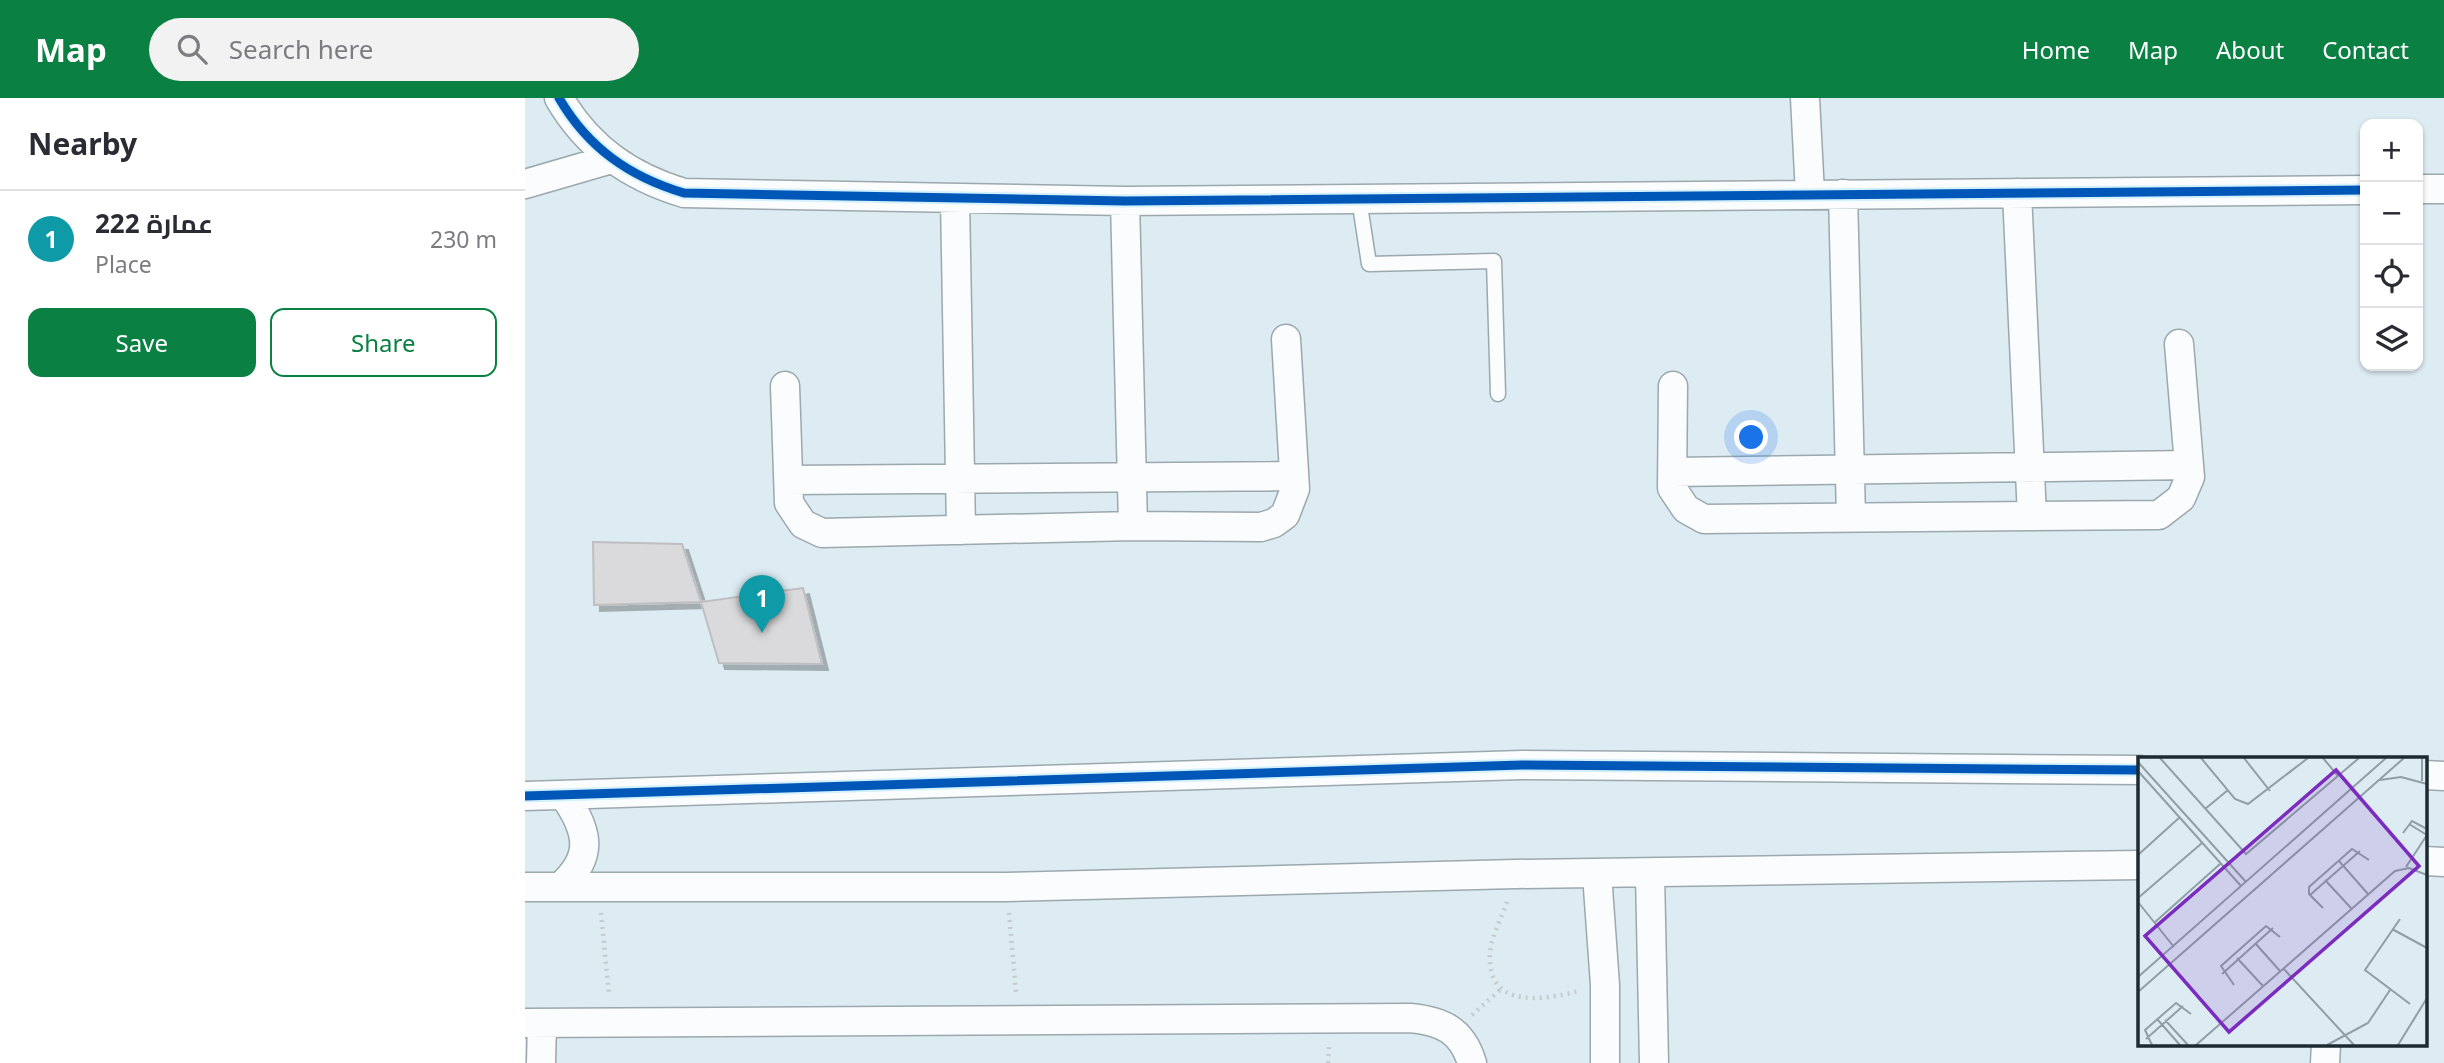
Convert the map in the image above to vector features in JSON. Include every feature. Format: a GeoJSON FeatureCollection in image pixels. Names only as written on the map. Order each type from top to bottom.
{"type":"FeatureCollection","features":[{"type":"Feature","properties":{"kind":"street"},"geometry":{"type":"LineString","coordinates":[[559,98],[590,141],[611,159],[658,185],[684,193],[1125,201],[2360,190]]}},
{"type":"Feature","properties":{"kind":"street"},"geometry":{"type":"LineString","coordinates":[[1805,98],[1810,194]]}},
{"type":"Feature","properties":{"kind":"street"},"geometry":{"type":"LineString","coordinates":[[525,184],[611,159]]}},
{"type":"Feature","properties":{"kind":"street"},"geometry":{"type":"LineString","coordinates":[[2423,189],[2444,189]]}},
{"type":"Feature","properties":{"kind":"street"},"geometry":{"type":"LineString","coordinates":[[2017,193],[2032,516]]}},
{"type":"Feature","properties":{"kind":"street"},"geometry":{"type":"LineString","coordinates":[[1843,194],[1851,517]]}},
{"type":"Feature","properties":{"kind":"street"},"geometry":{"type":"LineString","coordinates":[[955,199],[961,530]]}},
{"type":"Feature","properties":{"kind":"street"},"geometry":{"type":"LineString","coordinates":[[1125,201],[1133,526]]}},
{"type":"Feature","properties":{"kind":"street"},"geometry":{"type":"LineString","coordinates":[[785,386],[792,510],[803,524],[822,533],[1133,526],[1261,527],[1274,523],[1285,514],[1292,503],[1294,476],[1286,339]]}},
{"type":"Feature","properties":{"kind":"street"},"geometry":{"type":"LineString","coordinates":[[1673,386],[1672,488],[1679,502],[1704,519],[2159,515],[2181,498],[2190,477],[2179,344]]}},
{"type":"Feature","properties":{"kind":"street"},"geometry":{"type":"LineString","coordinates":[[1673,472],[2189,465]]}},
{"type":"Feature","properties":{"kind":"street"},"geometry":{"type":"LineString","coordinates":[[789,480],[1294,476]]}},
{"type":"Feature","properties":{"kind":"street"},"geometry":{"type":"LineString","coordinates":[[525,796],[565,797],[1522,765],[2138,770]]}},
{"type":"Feature","properties":{"kind":"street"},"geometry":{"type":"LineString","coordinates":[[560,887],[574,874],[583,858],[585,838],[581,820],[565,797]]}},
{"type":"Feature","properties":{"kind":"street"},"geometry":{"type":"LineString","coordinates":[[525,887],[1006,887],[2138,865]]}},
{"type":"Feature","properties":{"kind":"street"},"geometry":{"type":"LineString","coordinates":[[1597,874],[1605,985],[1605,1063]]}},
{"type":"Feature","properties":{"kind":"street"},"geometry":{"type":"LineString","coordinates":[[1650,874],[1654,1063]]}},
{"type":"Feature","properties":{"kind":"street"},"geometry":{"type":"LineString","coordinates":[[541,1063],[534,1023],[1410,1018],[1436,1020],[1453,1032],[1472,1063]]}},
{"type":"Feature","properties":{"kind":"lane"},"geometry":{"type":"LineString","coordinates":[[1359,199],[1369,264],[1494,261],[1498,394]]}},
{"type":"Feature","properties":{"kind":"path"},"geometry":{"type":"LineString","coordinates":[[599,887],[611,1023]]}},
{"type":"Feature","properties":{"kind":"path"},"geometry":{"type":"LineString","coordinates":[[1006,887],[1019,1021]]}},
{"type":"Feature","properties":{"kind":"path"},"geometry":{"type":"LineString","coordinates":[[1496,934],[1490,952],[1492,971],[1502,988],[1523,1000],[1548,1000]]}},
{"type":"Feature","properties":{"kind":"path"},"geometry":{"type":"LineString","coordinates":[[1453,1032],[1502,988]]}},
{"type":"Feature","properties":{"kind":"building"},"geometry":{"type":"Polygon","coordinates":[[[593,542],[682,544],[701,602],[594,605],[593,542]]]}},
{"type":"Feature","properties":{"kind":"building"},"geometry":{"type":"Polygon","coordinates":[[[803,588],[822,664],[719,663],[701,602],[803,588]]]}},
{"type":"Feature","properties":{"kind":"cycle path"},"geometry":{"type":"LineString","coordinates":[[559,98],[583,132],[612,158],[646,178],[684,193],[1125,201],[2360,190]]}},
{"type":"Feature","properties":{"kind":"cycle path"},"geometry":{"type":"LineString","coordinates":[[525,796],[1522,765],[2138,770]]}},
{"type":"Feature","properties":{"kind":"place","name":"عمارة 222"},"geometry":{"type":"Point","coordinates":[762,633]}}]}
